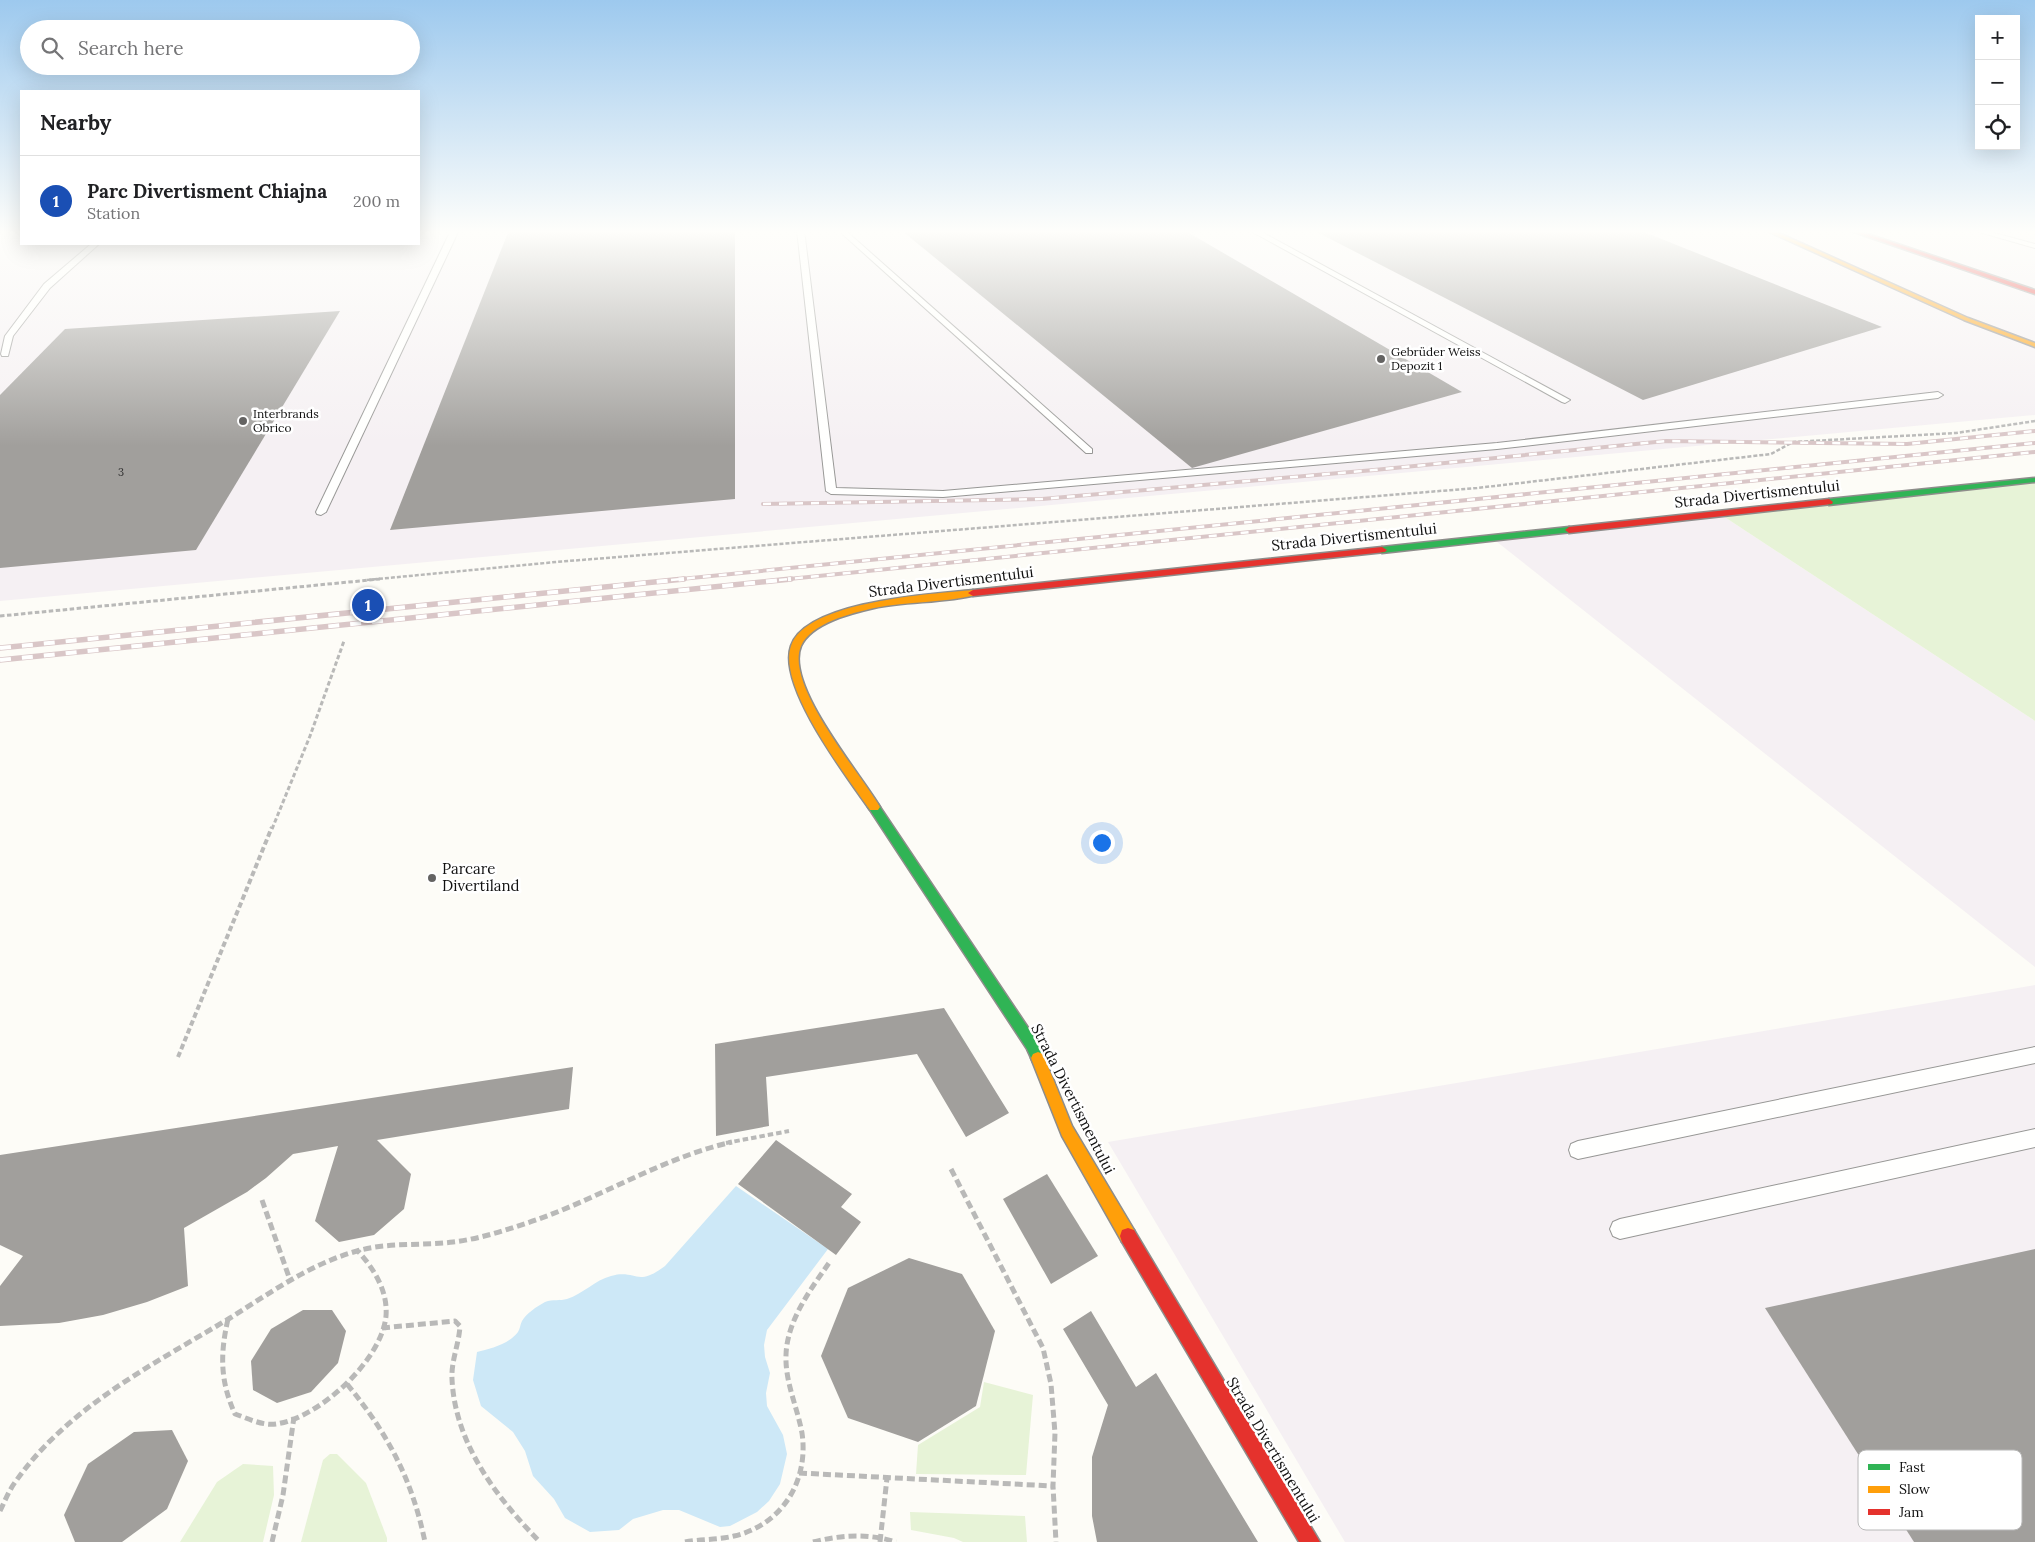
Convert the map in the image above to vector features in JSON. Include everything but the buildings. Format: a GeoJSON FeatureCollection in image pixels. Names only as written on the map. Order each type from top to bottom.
{"type":"FeatureCollection","features":[{"type":"Feature","properties":{"kind":"main road"},"geometry":{"type":"LineString","coordinates":[[1928,302],[1966,319],[2035,345]]}},
{"type":"Feature","properties":{"kind":"main road","name":"Strada Divertismentului"},"geometry":{"type":"LineString","coordinates":[[1310,1542],[1079,1152],[1060,1115],[1049,1081],[1032,1045],[815,719],[806,699],[795,662],[796,646],[805,633],[832,618],[876,604],[2035,480]]}},
{"type":"Feature","properties":{"kind":"lane"},"geometry":{"type":"LineString","coordinates":[[5,354],[9,336],[34,302]]}},
{"type":"Feature","properties":{"kind":"lane"},"geometry":{"type":"LineString","coordinates":[[321,512],[421,302]]}},
{"type":"Feature","properties":{"kind":"lane"},"geometry":{"type":"LineString","coordinates":[[809,302],[831,490],[943,494],[1487,447],[1938,395]]}},
{"type":"Feature","properties":{"kind":"lane"},"geometry":{"type":"LineString","coordinates":[[921,302],[1088,451]]}},
{"type":"Feature","properties":{"kind":"lane"},"geometry":{"type":"LineString","coordinates":[[1386,302],[1566,400]]}},
{"type":"Feature","properties":{"kind":"lane"},"geometry":{"type":"LineString","coordinates":[[1578,1150],[2035,1054]]}},
{"type":"Feature","properties":{"kind":"lane"},"geometry":{"type":"LineString","coordinates":[[1620,1229],[2035,1138]]}},
{"type":"Feature","properties":{"kind":"path"},"geometry":{"type":"LineString","coordinates":[[0,616],[566,561],[1477,488],[1771,454],[1793,442],[1956,433],[2035,421]]}},
{"type":"Feature","properties":{"kind":"path"},"geometry":{"type":"LineString","coordinates":[[178,1057],[310,736],[344,641]]}},
{"type":"Feature","properties":{"kind":"path"},"geometry":{"type":"LineString","coordinates":[[0,1511],[16,1480],[49,1442],[98,1401],[164,1357],[290,1280],[328,1261],[357,1250],[394,1245],[442,1244],[487,1236],[534,1221],[586,1200],[678,1157],[707,1148],[789,1131]]}},
{"type":"Feature","properties":{"kind":"path"},"geometry":{"type":"LineString","coordinates":[[951,1169],[1043,1348],[1052,1384],[1055,1433],[1053,1486],[1056,1542]]}},
{"type":"Feature","properties":{"kind":"path"},"geometry":{"type":"LineString","coordinates":[[262,1200],[290,1280]]}},
{"type":"Feature","properties":{"kind":"path"},"geometry":{"type":"LineString","coordinates":[[228,1318],[222,1346],[221,1368],[225,1394],[235,1414],[258,1422],[277,1424],[307,1413],[330,1398],[346,1384],[364,1364],[379,1339],[386,1316],[384,1294],[375,1269],[357,1250]]}},
{"type":"Feature","properties":{"kind":"path"},"geometry":{"type":"LineString","coordinates":[[685,1542],[719,1539],[742,1533],[771,1517],[789,1500],[799,1473],[803,1453],[801,1428],[792,1396],[787,1367],[787,1345],[795,1321],[807,1297],[829,1263]]}},
{"type":"Feature","properties":{"kind":"path"},"geometry":{"type":"LineString","coordinates":[[382,1328],[455,1321],[460,1326],[460,1338],[452,1376],[457,1415],[470,1450],[488,1481],[513,1515],[540,1542]]}},
{"type":"Feature","properties":{"kind":"path"},"geometry":{"type":"LineString","coordinates":[[346,1384],[375,1418],[408,1478],[421,1518],[425,1542]]}},
{"type":"Feature","properties":{"kind":"path"},"geometry":{"type":"LineString","coordinates":[[272,1542],[283,1495],[294,1417]]}},
{"type":"Feature","properties":{"kind":"path"},"geometry":{"type":"LineString","coordinates":[[799,1473],[1053,1486]]}},
{"type":"Feature","properties":{"kind":"path"},"geometry":{"type":"LineString","coordinates":[[881,1539],[887,1478]]}},
{"type":"Feature","properties":{"kind":"path"},"geometry":{"type":"LineString","coordinates":[[813,1542],[838,1536],[896,1542]]}},
{"type":"Feature","properties":{"kind":"shaded area"},"geometry":{"type":"Polygon","coordinates":[[[0,302],[2035,302],[2035,415],[0,601],[0,302]]]}},
{"type":"Feature","properties":{"kind":"shaded area"},"geometry":{"type":"Polygon","coordinates":[[[1720,514],[2035,721],[2035,967],[1492,538],[1720,514]]]}},
{"type":"Feature","properties":{"kind":"shaded area"},"geometry":{"type":"Polygon","coordinates":[[[2035,985],[2035,1542],[1345,1542],[1108,1142],[2035,985]]]}},
{"type":"Feature","properties":{"kind":"green space"},"geometry":{"type":"Polygon","coordinates":[[[2035,480],[2035,721],[1720,514],[2035,480]]]}},
{"type":"Feature","properties":{"kind":"green space"},"geometry":{"type":"Polygon","coordinates":[[[984,1382],[1033,1395],[1026,1475],[916,1474],[918,1445],[980,1407],[984,1382]]]}},
{"type":"Feature","properties":{"kind":"green space"},"geometry":{"type":"Polygon","coordinates":[[[330,1454],[337,1454],[366,1483],[387,1542],[301,1542],[323,1460],[330,1454]]]}},
{"type":"Feature","properties":{"kind":"green space"},"geometry":{"type":"Polygon","coordinates":[[[243,1464],[273,1466],[274,1495],[263,1542],[180,1542],[217,1482],[243,1464]]]}},
{"type":"Feature","properties":{"kind":"green space"},"geometry":{"type":"Polygon","coordinates":[[[910,1512],[1025,1516],[1027,1542],[963,1542],[954,1538],[911,1530],[910,1512]]]}},
{"type":"Feature","properties":{"kind":"water"},"geometry":{"type":"Polygon","coordinates":[[[736,1186],[828,1249],[767,1330],[764,1345],[765,1357],[770,1373],[766,1393],[767,1406],[783,1435],[787,1454],[780,1484],[769,1501],[757,1512],[730,1526],[720,1527],[679,1510],[663,1510],[633,1519],[619,1530],[590,1532],[565,1518],[554,1499],[533,1476],[525,1451],[513,1432],[481,1406],[473,1380],[477,1352],[493,1348],[510,1340],[518,1332],[526,1315],[545,1302],[573,1297],[611,1276],[620,1274],[637,1277],[648,1276],[665,1266],[736,1186]]]}},
{"type":"Feature","properties":{"kind":"railway"},"geometry":{"type":"LineString","coordinates":[[763,504],[1042,499],[1374,470],[1666,441],[1907,444],[2035,431]]}},
{"type":"Feature","properties":{"kind":"railway"},"geometry":{"type":"LineString","coordinates":[[671,580],[2035,443]]}},
{"type":"Feature","properties":{"kind":"railway"},"geometry":{"type":"LineString","coordinates":[[779,580],[2035,452]]}},
{"type":"Feature","properties":{"kind":"railway"},"geometry":{"type":"LineString","coordinates":[[0,648],[684,579]]}},
{"type":"Feature","properties":{"kind":"railway"},"geometry":{"type":"LineString","coordinates":[[0,660],[791,579]]}},
{"type":"Feature","properties":{"kind":"traffic: fast"},"geometry":{"type":"LineString","coordinates":[[1829,502],[2035,480]]}},
{"type":"Feature","properties":{"kind":"traffic: fast"},"geometry":{"type":"LineString","coordinates":[[1382,550],[1569,530]]}},
{"type":"Feature","properties":{"kind":"traffic: fast"},"geometry":{"type":"LineString","coordinates":[[874,807],[1032,1045],[1038,1058]]}},
{"type":"Feature","properties":{"kind":"traffic: slow"},"geometry":{"type":"LineString","coordinates":[[1928,302],[1966,319],[2035,345]]}},
{"type":"Feature","properties":{"kind":"traffic: slow"},"geometry":{"type":"LineString","coordinates":[[874,807],[821,729],[809,705],[799,683],[794,663],[796,646],[807,632],[825,620],[849,612],[876,605],[973,593]]}},
{"type":"Feature","properties":{"kind":"traffic: slow"},"geometry":{"type":"LineString","coordinates":[[1038,1058],[1067,1131],[1128,1236]]}},
{"type":"Feature","properties":{"kind":"traffic: jam"},"geometry":{"type":"LineString","coordinates":[[1569,530],[1829,502]]}},
{"type":"Feature","properties":{"kind":"traffic: jam"},"geometry":{"type":"LineString","coordinates":[[973,593],[1382,550]]}},
{"type":"Feature","properties":{"kind":"traffic: jam"},"geometry":{"type":"LineString","coordinates":[[1128,1236],[1310,1542]]}},
{"type":"Feature","properties":{"kind":"place","name":"Gebrüder Weiss Depozit 1"},"geometry":{"type":"Point","coordinates":[1381,359]}},
{"type":"Feature","properties":{"kind":"place","name":"Interbrands Obrico"},"geometry":{"type":"Point","coordinates":[243,421]}},
{"type":"Feature","properties":{"kind":"place","name":"Parc Divertisment Chiajna"},"geometry":{"type":"Point","coordinates":[368,605]}},
{"type":"Feature","properties":{"kind":"place","name":"Parcare Divertiland"},"geometry":{"type":"Point","coordinates":[432,878]}}]}
